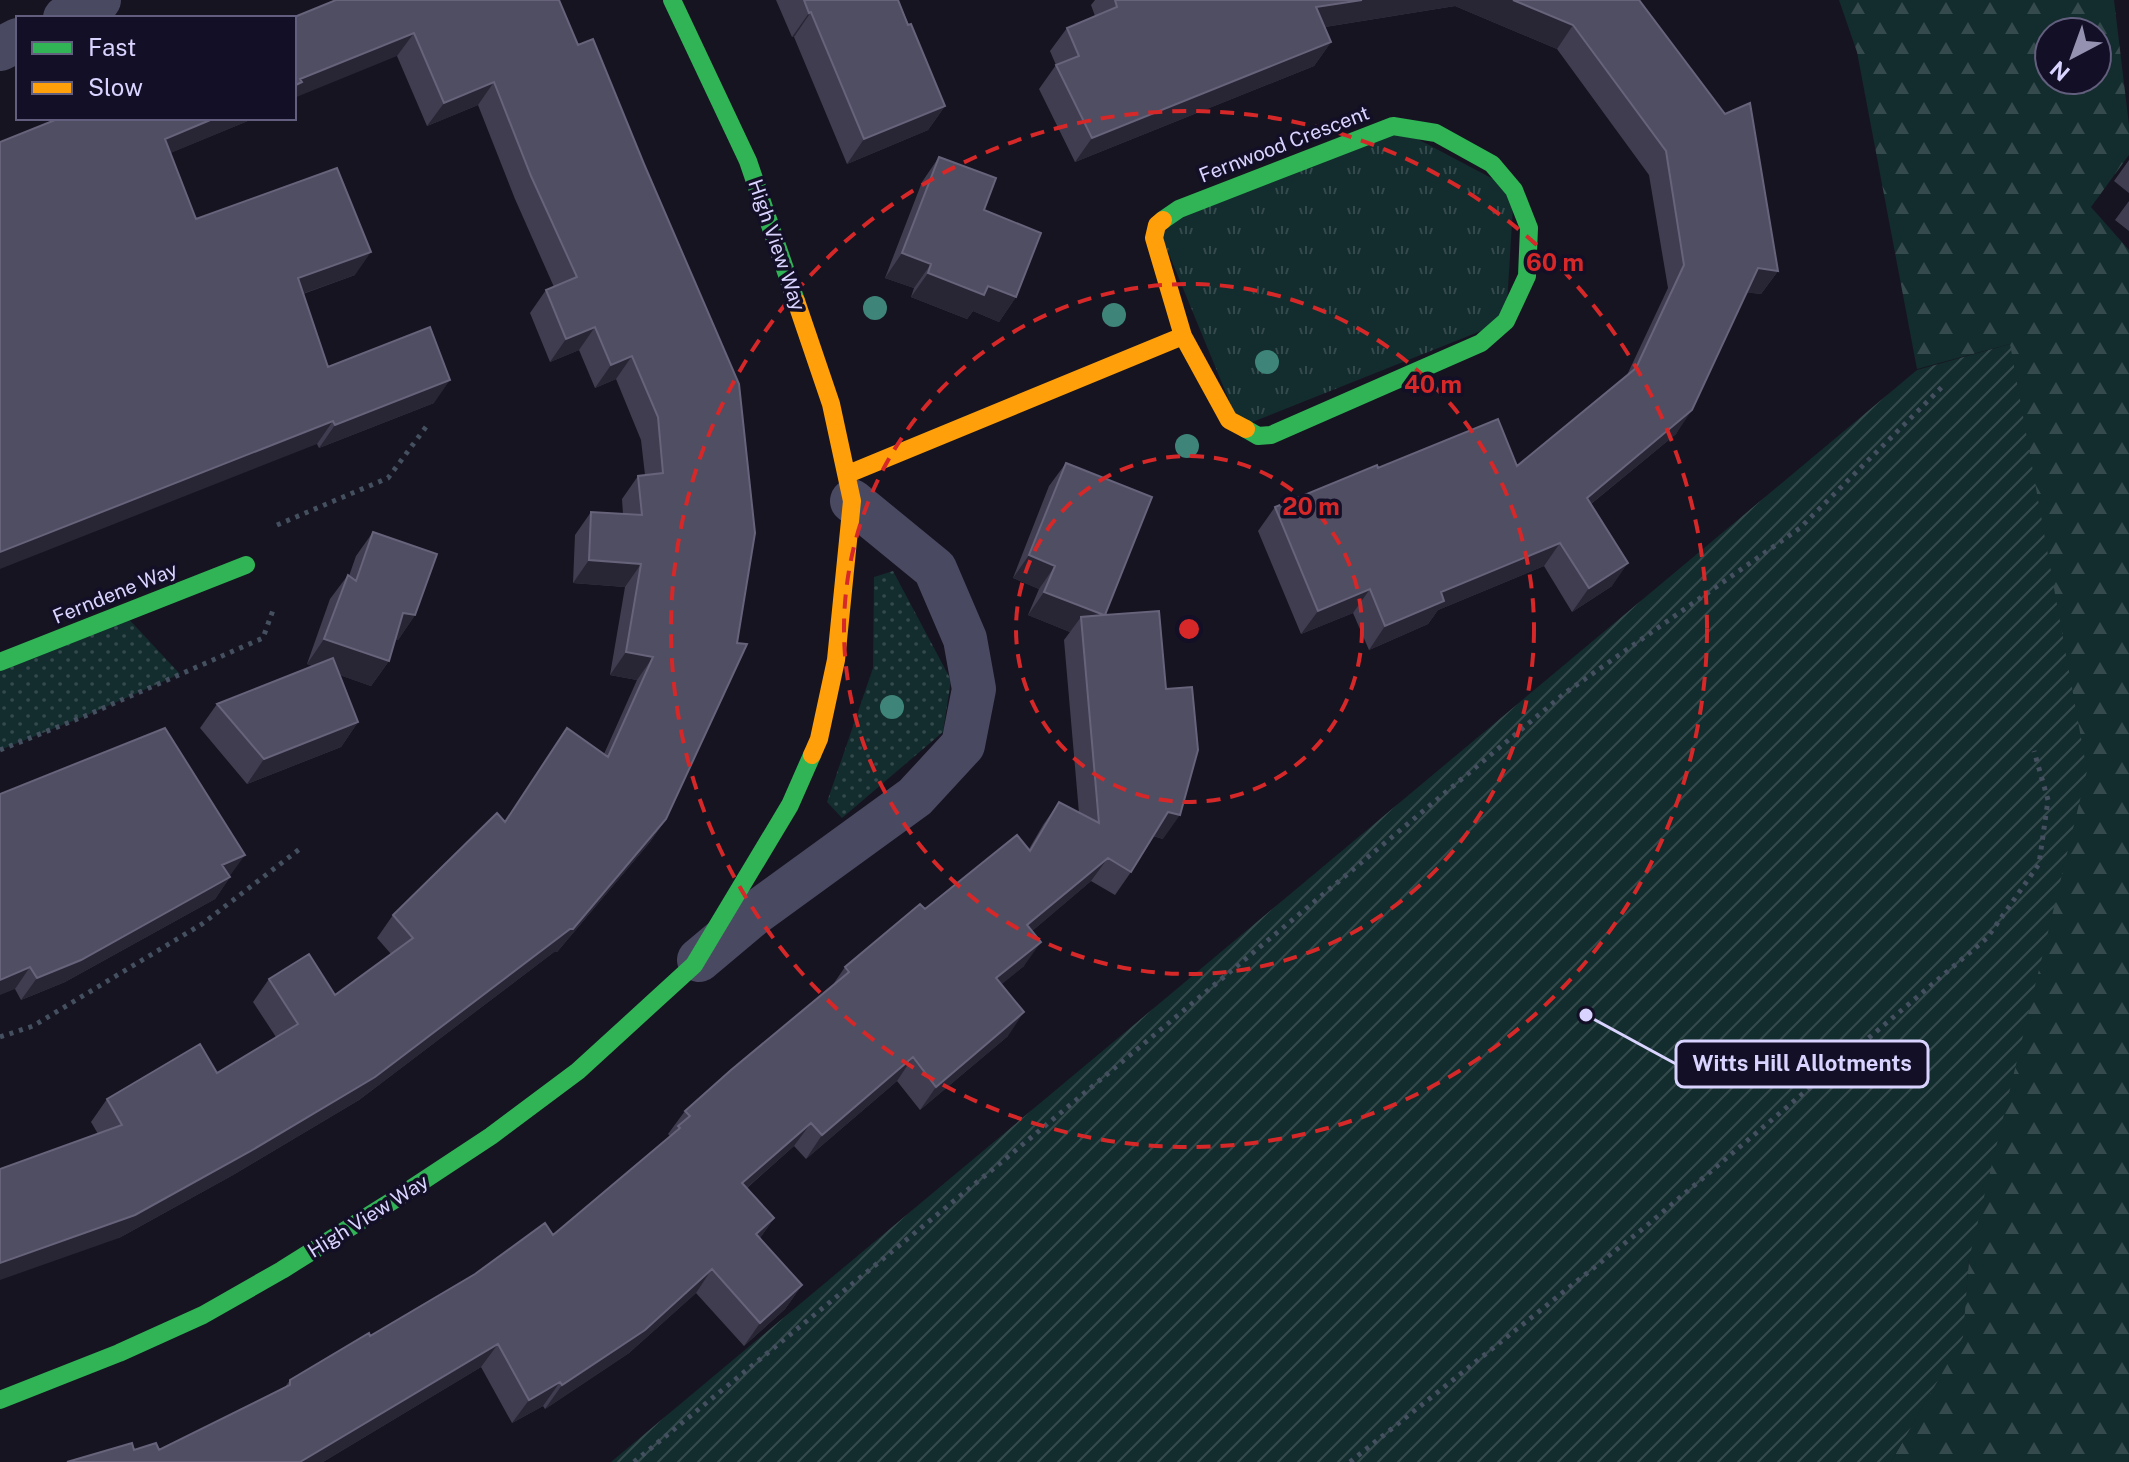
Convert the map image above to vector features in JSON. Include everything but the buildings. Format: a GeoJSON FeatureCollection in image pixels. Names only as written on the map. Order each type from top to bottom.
{"type":"FeatureCollection","features":[{"type":"Feature","properties":{"kind":"street"},"geometry":{"type":"LineString","coordinates":[[69,16],[99,0]]}},
{"type":"Feature","properties":{"kind":"street","name":"High View Way"},"geometry":{"type":"LineString","coordinates":[[672,0],[748,161],[831,404],[850,487],[836,660],[819,739],[790,805],[694,965]]}},
{"type":"Feature","properties":{"kind":"street","name":"Fernwood Crescent"},"geometry":{"type":"LineString","coordinates":[[1393,126],[1436,133],[1492,164],[1514,190],[1529,228],[1527,276],[1506,321],[1481,343],[1271,435],[1258,436],[1229,420],[1183,336],[1157,253],[1154,238],[1157,225],[1179,209],[1393,126]]}},
{"type":"Feature","properties":{"kind":"street"},"geometry":{"type":"LineString","coordinates":[[850,487],[1183,336]]}},
{"type":"Feature","properties":{"kind":"street","name":"High View Way"},"geometry":{"type":"LineString","coordinates":[[0,1400],[119,1353],[189,1321],[282,1270],[491,1136],[578,1071],[754,914],[915,797],[963,745],[974,689],[965,639],[935,569],[850,487]]}},
{"type":"Feature","properties":{"kind":"street","name":"Ferndene Way"},"geometry":{"type":"LineString","coordinates":[[0,662],[246,565]]}},
{"type":"Feature","properties":{"kind":"path"},"geometry":{"type":"LineString","coordinates":[[634,1462],[998,1165],[1565,693],[1800,528],[1944,385]]}},
{"type":"Feature","properties":{"kind":"path"},"geometry":{"type":"LineString","coordinates":[[246,565],[250,536],[388,478],[426,427]]}},
{"type":"Feature","properties":{"kind":"path"},"geometry":{"type":"LineString","coordinates":[[0,750],[263,638],[278,598]]}},
{"type":"Feature","properties":{"kind":"path"},"geometry":{"type":"LineString","coordinates":[[1350,1462],[1645,1227],[1987,938],[2039,864],[2048,800],[2034,751]]}},
{"type":"Feature","properties":{"kind":"path"},"geometry":{"type":"LineString","coordinates":[[0,1037],[33,1026],[202,924],[301,848]]}},
{"type":"Feature","properties":{"kind":"green space"},"geometry":{"type":"Polygon","coordinates":[[[1839,0],[2114,0],[2129,125],[2129,155],[2091,207],[2129,250],[2129,1462],[1891,1462],[1962,1337],[1969,1259],[2010,344],[1917,369],[1857,52],[1839,0]]]}},
{"type":"Feature","properties":{"kind":"green space"},"geometry":{"type":"Polygon","coordinates":[[[1393,126],[1514,190],[1506,321],[1240,427],[1157,225],[1393,126]]]}},
{"type":"Feature","properties":{"kind":"green space"},"geometry":{"type":"Polygon","coordinates":[[[2010,344],[2087,771],[1969,1259],[1963,1337],[1891,1462],[611,1462],[1917,370],[2010,344]]]}},
{"type":"Feature","properties":{"kind":"green space"},"geometry":{"type":"Polygon","coordinates":[[[893,571],[951,680],[943,732],[842,818],[827,802],[873,668],[874,577],[893,571]]]}},
{"type":"Feature","properties":{"kind":"green space"},"geometry":{"type":"Polygon","coordinates":[[[124,614],[180,674],[0,750],[0,662],[124,614]]]}},
{"type":"Feature","properties":{"kind":"traffic: fast"},"geometry":{"type":"LineString","coordinates":[[672,0],[748,161],[796,301]]}},
{"type":"Feature","properties":{"kind":"traffic: fast"},"geometry":{"type":"LineString","coordinates":[[1163,220],[1179,209],[1393,126],[1436,133],[1492,164],[1514,190],[1529,228],[1527,276],[1506,321],[1481,343],[1271,435],[1258,436],[1246,429]]}},
{"type":"Feature","properties":{"kind":"traffic: fast"},"geometry":{"type":"LineString","coordinates":[[0,662],[246,565]]}},
{"type":"Feature","properties":{"kind":"traffic: fast"},"geometry":{"type":"LineString","coordinates":[[0,1400],[119,1353],[203,1315],[397,1198],[491,1136],[578,1071],[694,965],[790,805],[812,755]]}},
{"type":"Feature","properties":{"kind":"traffic: slow"},"geometry":{"type":"LineString","coordinates":[[848,474],[1183,336],[1154,238],[1157,225],[1163,220]]}},
{"type":"Feature","properties":{"kind":"traffic: slow"},"geometry":{"type":"LineString","coordinates":[[796,301],[831,404],[852,501],[836,660],[819,739],[812,755]]}},
{"type":"Feature","properties":{"kind":"traffic: slow"},"geometry":{"type":"LineString","coordinates":[[1183,336],[1229,420],[1246,429]]}},
{"type":"Feature","properties":{"kind":"place","name":"Witts Hill Allotments"},"geometry":{"type":"Point","coordinates":[1586,1015]}}]}
